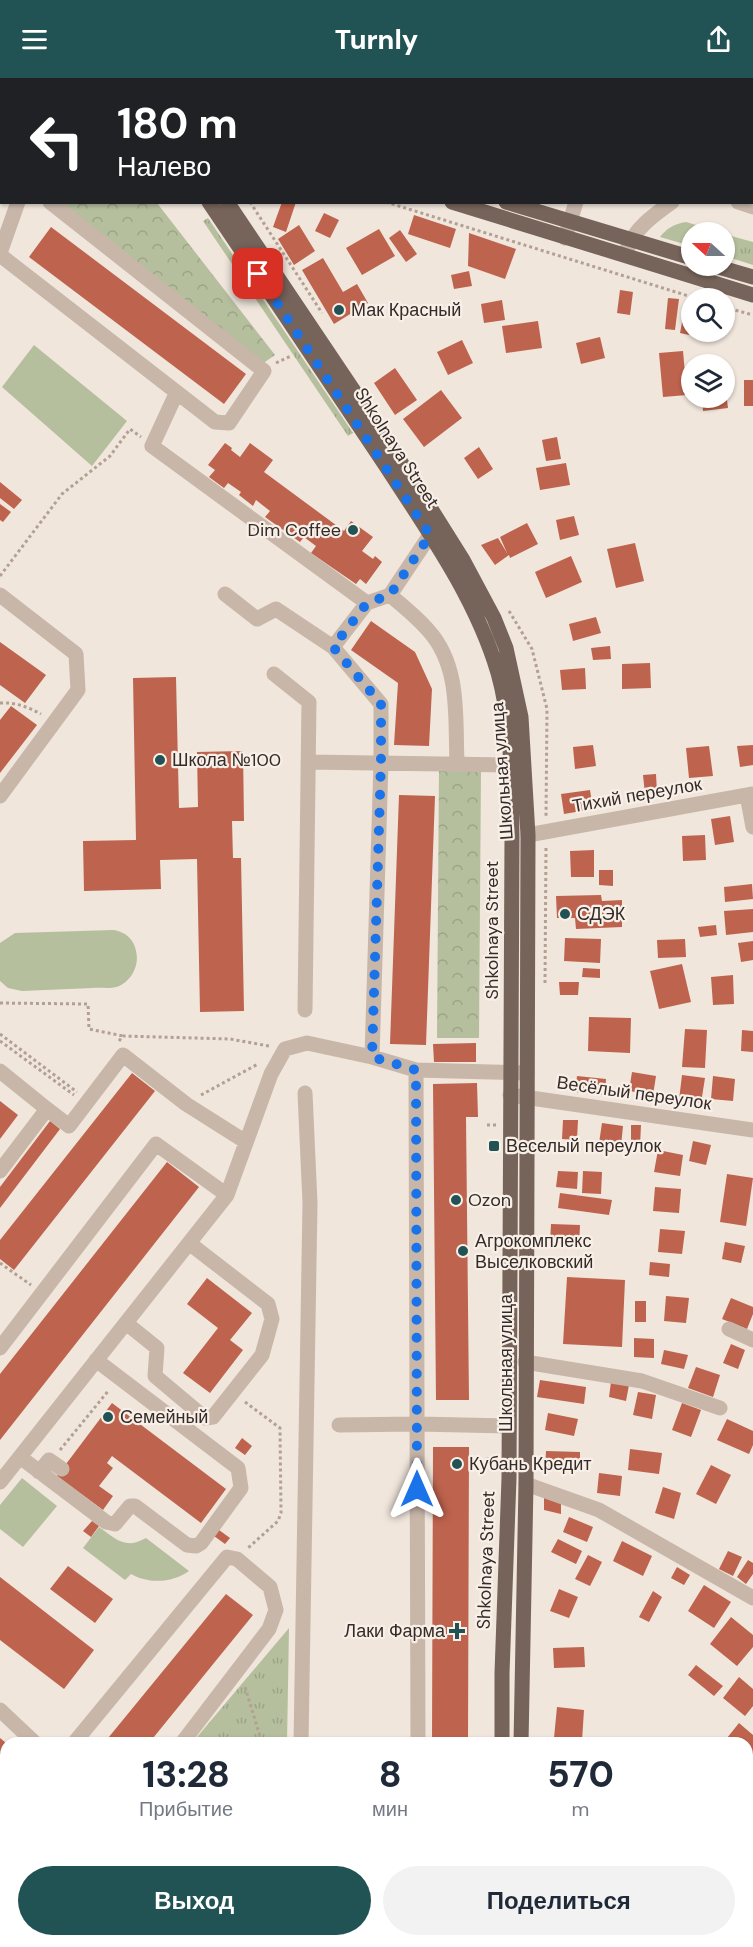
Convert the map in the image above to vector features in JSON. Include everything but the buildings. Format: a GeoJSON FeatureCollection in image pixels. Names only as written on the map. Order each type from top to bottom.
{"type":"FeatureCollection","features":[{"type":"Feature","properties":{"kind":"main road","name":"Shkolnaya Street"},"geometry":{"type":"LineString","coordinates":[[209,204],[282,309],[430,535],[475,615],[490,651],[504,700],[511,765],[509,1490],[502,1673],[502,1737]]}},
{"type":"Feature","properties":{"kind":"main road","name":"Школьная улица"},"geometry":{"type":"LineString","coordinates":[[228,204],[463,560],[494,618],[506,648],[521,717],[528,835],[526,1484],[521,1737]]}},
{"type":"Feature","properties":{"kind":"main road"},"geometry":{"type":"LineString","coordinates":[[458,204],[753,295]]}},
{"type":"Feature","properties":{"kind":"main road"},"geometry":{"type":"LineString","coordinates":[[512,204],[681,255]]}},
{"type":"Feature","properties":{"kind":"main road"},"geometry":{"type":"LineString","coordinates":[[735,272],[753,277]]}},
{"type":"Feature","properties":{"kind":"street"},"geometry":{"type":"LineString","coordinates":[[17,204],[0,254],[176,394],[214,422],[229,423],[264,371],[53,204]]}},
{"type":"Feature","properties":{"kind":"street"},"geometry":{"type":"LineString","coordinates":[[566,204],[570,222]]}},
{"type":"Feature","properties":{"kind":"street"},"geometry":{"type":"LineString","coordinates":[[565,238],[575,204]]}},
{"type":"Feature","properties":{"kind":"street"},"geometry":{"type":"LineString","coordinates":[[625,256],[630,240],[650,218],[669,204]]}},
{"type":"Feature","properties":{"kind":"street"},"geometry":{"type":"LineString","coordinates":[[176,394],[152,446],[367,603]]}},
{"type":"Feature","properties":{"kind":"street"},"geometry":{"type":"LineString","coordinates":[[333,647],[367,603],[390,595],[430,535]]}},
{"type":"Feature","properties":{"kind":"street"},"geometry":{"type":"LineString","coordinates":[[225,594],[257,619],[276,609],[333,647],[381,704],[372,1057]]}},
{"type":"Feature","properties":{"kind":"street"},"geometry":{"type":"LineString","coordinates":[[0,595],[76,654],[78,690],[0,796]]}},
{"type":"Feature","properties":{"kind":"street"},"geometry":{"type":"LineString","coordinates":[[390,595],[429,630],[446,657],[454,686],[456,763]]}},
{"type":"Feature","properties":{"kind":"street"},"geometry":{"type":"LineString","coordinates":[[273,674],[309,702],[305,1010]]}},
{"type":"Feature","properties":{"kind":"street"},"geometry":{"type":"LineString","coordinates":[[308,762],[511,765]]}},
{"type":"Feature","properties":{"kind":"street"},"geometry":{"type":"LineString","coordinates":[[750,794],[753,827]]}},
{"type":"Feature","properties":{"kind":"street","name":"Тихий переулок"},"geometry":{"type":"LineString","coordinates":[[528,835],[750,794]]}},
{"type":"Feature","properties":{"kind":"street"},"geometry":{"type":"LineString","coordinates":[[0,1482],[227,1195],[272,1074],[285,1049],[307,1043],[372,1057],[416,1070],[527,1073]]}},
{"type":"Feature","properties":{"kind":"street"},"geometry":{"type":"LineString","coordinates":[[0,1071],[69,1126],[123,1055],[186,1104],[246,1142]]}},
{"type":"Feature","properties":{"kind":"street"},"geometry":{"type":"LineString","coordinates":[[416,1070],[418,1737]]}},
{"type":"Feature","properties":{"kind":"street"},"geometry":{"type":"LineString","coordinates":[[301,1737],[310,1203],[305,1093]]}},
{"type":"Feature","properties":{"kind":"street","name":"Весёлый переулок"},"geometry":{"type":"LineString","coordinates":[[510,1095],[753,1130]]}},
{"type":"Feature","properties":{"kind":"street"},"geometry":{"type":"LineString","coordinates":[[0,1170],[47,1109]]}},
{"type":"Feature","properties":{"kind":"street"},"geometry":{"type":"LineString","coordinates":[[0,1347],[156,1144],[227,1195]]}},
{"type":"Feature","properties":{"kind":"street"},"geometry":{"type":"LineString","coordinates":[[126,1323],[157,1348],[155,1376],[205,1418],[213,1417],[262,1355],[272,1319],[268,1304],[189,1243]]}},
{"type":"Feature","properties":{"kind":"street"},"geometry":{"type":"LineString","coordinates":[[729,1329],[753,1340]]}},
{"type":"Feature","properties":{"kind":"street"},"geometry":{"type":"LineString","coordinates":[[20,1457],[106,1522],[115,1524],[130,1506],[135,1506],[192,1547],[201,1543],[241,1488],[240,1473],[235,1465],[96,1360]]}},
{"type":"Feature","properties":{"kind":"street"},"geometry":{"type":"LineString","coordinates":[[525,1362],[642,1381],[720,1408]]}},
{"type":"Feature","properties":{"kind":"street"},"geometry":{"type":"LineString","coordinates":[[339,1425],[509,1426]]}},
{"type":"Feature","properties":{"kind":"street"},"geometry":{"type":"LineString","coordinates":[[39,1472],[46,1462],[57,1465]]}},
{"type":"Feature","properties":{"kind":"street"},"geometry":{"type":"LineString","coordinates":[[526,1484],[600,1510],[753,1597]]}},
{"type":"Feature","properties":{"kind":"street"},"geometry":{"type":"LineString","coordinates":[[79,1737],[227,1557],[237,1558],[270,1587],[276,1610],[269,1629],[187,1737]]}},
{"type":"Feature","properties":{"kind":"street"},"geometry":{"type":"LineString","coordinates":[[0,1710],[29,1737]]}},
{"type":"Feature","properties":{"kind":"path"},"geometry":{"type":"LineString","coordinates":[[392,204],[681,294]]}},
{"type":"Feature","properties":{"kind":"path"},"geometry":{"type":"LineString","coordinates":[[735,310],[753,315]]}},
{"type":"Feature","properties":{"kind":"path"},"geometry":{"type":"LineString","coordinates":[[0,576],[62,495],[110,456],[130,429],[152,446]]}},
{"type":"Feature","properties":{"kind":"path"},"geometry":{"type":"LineString","coordinates":[[0,703],[9,702],[29,708],[55,722]]}},
{"type":"Feature","properties":{"kind":"path"},"geometry":{"type":"LineString","coordinates":[[0,1003],[88,1004],[88,1029],[123,1036],[230,1039],[285,1049]]}},
{"type":"Feature","properties":{"kind":"path"},"geometry":{"type":"LineString","coordinates":[[0,1034],[78,1093],[76,1097]]}},
{"type":"Feature","properties":{"kind":"path"},"geometry":{"type":"LineString","coordinates":[[117,1044],[123,1036]]}},
{"type":"Feature","properties":{"kind":"path"},"geometry":{"type":"LineString","coordinates":[[0,1263],[42,1293]]}},
{"type":"Feature","properties":{"kind":"path"},"geometry":{"type":"LineString","coordinates":[[57,1465],[114,1382]]}},
{"type":"Feature","properties":{"kind":"path"},"geometry":{"type":"LineString","coordinates":[[232,1393],[280,1428],[281,1513],[279,1521],[237,1558]]}},
{"type":"Feature","properties":{"kind":"path"},"geometry":{"type":"LineString","coordinates":[[239,1669],[260,1737]]}},
{"type":"Feature","properties":{"kind":"green space"},"geometry":{"type":"Polygon","coordinates":[[[59,204],[158,204],[275,355],[262,364],[59,204]]]}},
{"type":"Feature","properties":{"kind":"green space"},"geometry":{"type":"Polygon","coordinates":[[[208,218],[353,433],[348,436],[203,221],[208,218]]]}},
{"type":"Feature","properties":{"kind":"green space"},"geometry":{"type":"Polygon","coordinates":[[[681,223],[681,243],[660,237],[665,231],[681,223]]]}},
{"type":"Feature","properties":{"kind":"green space"},"geometry":{"type":"Polygon","coordinates":[[[735,237],[753,242],[753,265],[735,259],[735,237]]]}},
{"type":"Feature","properties":{"kind":"green space"},"geometry":{"type":"Polygon","coordinates":[[[34,345],[127,421],[92,466],[2,387],[34,345]]]}},
{"type":"Feature","properties":{"kind":"green space"},"geometry":{"type":"Polygon","coordinates":[[[439,770],[481,770],[479,1038],[437,1038],[439,770]]]}},
{"type":"Feature","properties":{"kind":"green space"},"geometry":{"type":"Polygon","coordinates":[[[114,930],[122,932],[131,940],[137,957],[133,973],[121,985],[110,988],[22,991],[8,988],[0,981],[0,943],[15,933],[114,930]]]}},
{"type":"Feature","properties":{"kind":"green space"},"geometry":{"type":"Polygon","coordinates":[[[22,1478],[57,1506],[23,1547],[0,1529],[0,1505],[22,1478]]]}},
{"type":"Feature","properties":{"kind":"green space"},"geometry":{"type":"Polygon","coordinates":[[[99,1527],[121,1542],[132,1543],[146,1538],[189,1571],[168,1580],[153,1581],[131,1574],[125,1580],[83,1548],[99,1527]]]}},
{"type":"Feature","properties":{"kind":"green space"},"geometry":{"type":"Polygon","coordinates":[[[289,1628],[287,1737],[197,1737],[289,1628]]]}},
{"type":"Feature","properties":{"kind":"place","name":"Мак Красный"},"geometry":{"type":"Point","coordinates":[339,310]}},
{"type":"Feature","properties":{"kind":"place","name":"Dim Coffee"},"geometry":{"type":"Point","coordinates":[353,530]}},
{"type":"Feature","properties":{"kind":"place","name":"Школа №100"},"geometry":{"type":"Point","coordinates":[160,760]}},
{"type":"Feature","properties":{"kind":"place","name":"СДЭК"},"geometry":{"type":"Point","coordinates":[565,914]}},
{"type":"Feature","properties":{"kind":"place","name":"Веселый переулок"},"geometry":{"type":"Point","coordinates":[494,1146]}},
{"type":"Feature","properties":{"kind":"place","name":"Ozon"},"geometry":{"type":"Point","coordinates":[456,1200]}},
{"type":"Feature","properties":{"kind":"place","name":"Агрокомплекс Выселковский"},"geometry":{"type":"Point","coordinates":[463,1251]}},
{"type":"Feature","properties":{"kind":"place","name":"Семейный"},"geometry":{"type":"Point","coordinates":[108,1417]}},
{"type":"Feature","properties":{"kind":"place","name":"Кубань Кредит"},"geometry":{"type":"Point","coordinates":[457,1464]}},
{"type":"Feature","properties":{"kind":"place","name":"Лаки Фарма"},"geometry":{"type":"Point","coordinates":[457,1631]}},
{"type":"Feature","properties":{"kind":"route"},"geometry":{"type":"LineString","coordinates":[[258,274],[430,535],[390,595],[367,603],[333,647],[381,704],[372,1057],[416,1070],[417,1489]]}}]}
